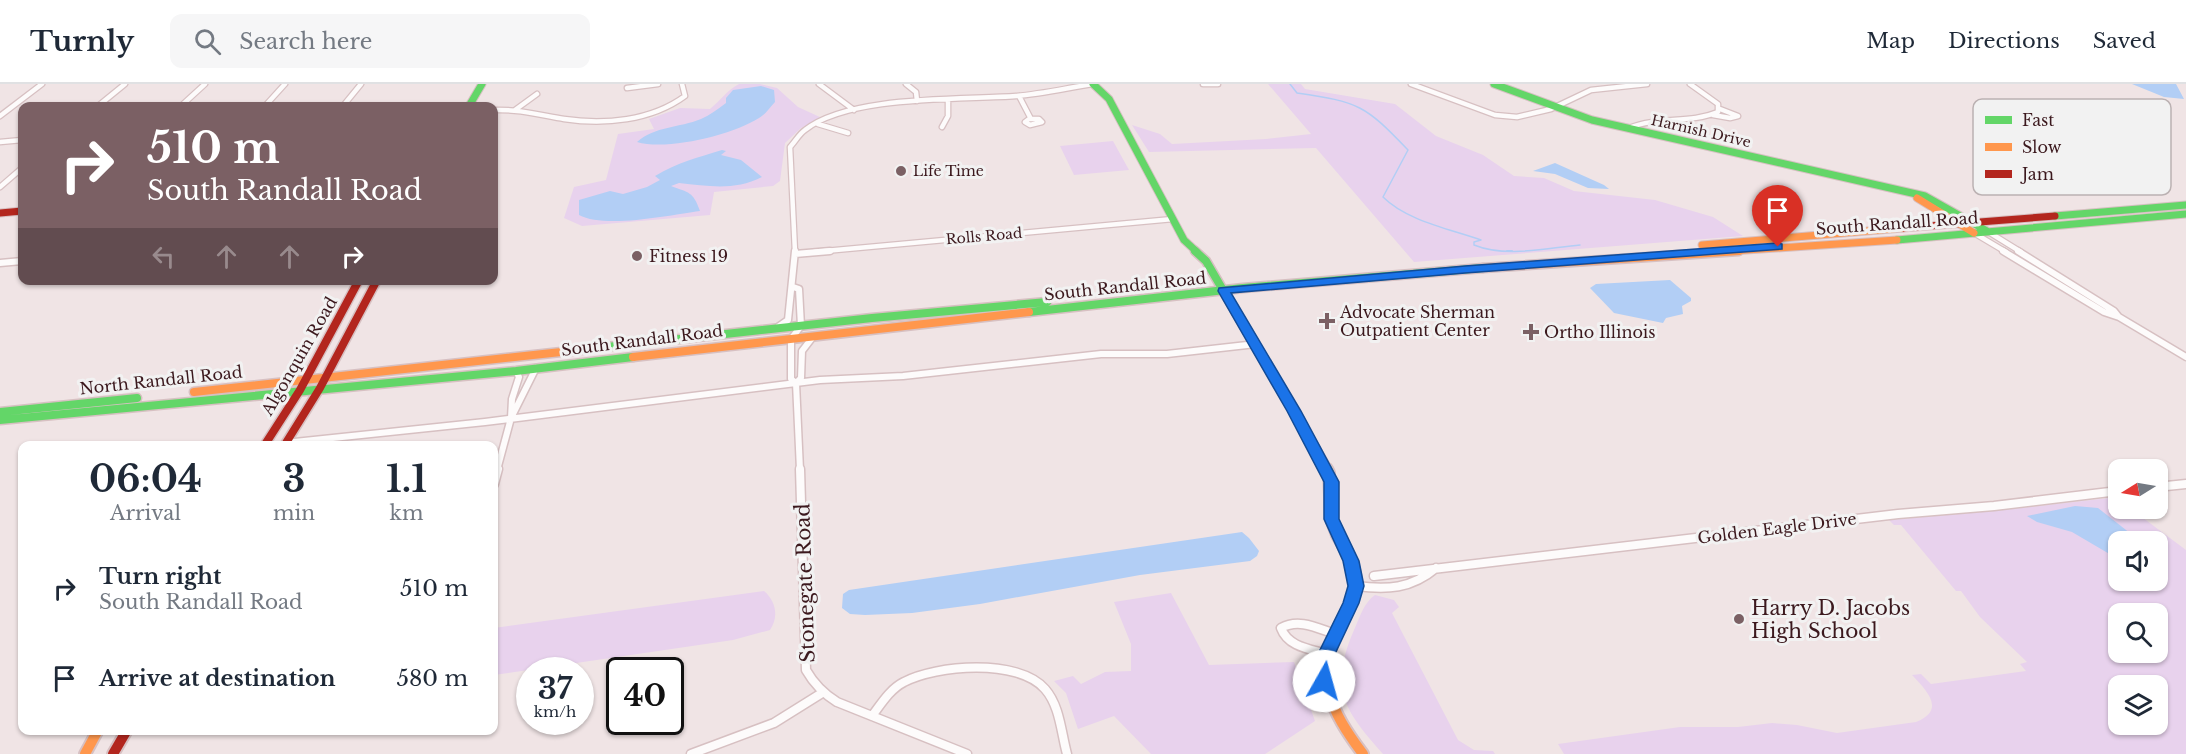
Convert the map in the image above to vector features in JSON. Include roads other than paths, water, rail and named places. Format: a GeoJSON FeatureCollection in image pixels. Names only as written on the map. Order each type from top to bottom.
{"type":"FeatureCollection","features":[{"type":"Feature","properties":{"kind":"main road"},"geometry":{"type":"LineString","coordinates":[[471,102],[482,84]]}},
{"type":"Feature","properties":{"kind":"main road"},"geometry":{"type":"LineString","coordinates":[[1093,84],[1109,99],[1184,240],[1199,252],[1222,288],[1329,474],[1332,491],[1332,519],[1351,561],[1356,586],[1351,603],[1327,654],[1324,681],[1328,703],[1340,726],[1362,754]]}},
{"type":"Feature","properties":{"kind":"main road","name":"Harnish Drive"},"geometry":{"type":"LineString","coordinates":[[1494,84],[1592,120],[1932,199],[1973,228]]}},
{"type":"Feature","properties":{"kind":"main road","name":"Harnish Drive"},"geometry":{"type":"LineString","coordinates":[[1906,192],[1959,224],[1973,228]]}},
{"type":"Feature","properties":{"kind":"main road","name":"South Randall Road"},"geometry":{"type":"LineString","coordinates":[[322,383],[516,371],[1222,288],[1465,269],[1890,241],[1973,228],[2186,205]]}},
{"type":"Feature","properties":{"kind":"main road"},"geometry":{"type":"LineString","coordinates":[[0,213],[18,211]]}},
{"type":"Feature","properties":{"kind":"main road","name":"South Randall Road"},"geometry":{"type":"LineString","coordinates":[[1973,228],[1987,231],[2186,214]]}},
{"type":"Feature","properties":{"kind":"main road","name":"South Randall Road"},"geometry":{"type":"LineString","coordinates":[[322,383],[801,326],[1959,224]]}},
{"type":"Feature","properties":{"kind":"main road","name":"Algonquin Road"},"geometry":{"type":"LineString","coordinates":[[267,441],[302,385],[356,285]]}},
{"type":"Feature","properties":{"kind":"main road"},"geometry":{"type":"LineString","coordinates":[[287,441],[322,383],[372,285]]}},
{"type":"Feature","properties":{"kind":"main road"},"geometry":{"type":"LineString","coordinates":[[351,327],[362,293],[353,290]]}},
{"type":"Feature","properties":{"kind":"main road","name":"North Randall Road"},"geometry":{"type":"LineString","coordinates":[[0,412],[322,383]]}},
{"type":"Feature","properties":{"kind":"main road","name":"North Randall Road"},"geometry":{"type":"LineString","coordinates":[[0,420],[302,385]]}},
{"type":"Feature","properties":{"kind":"main road"},"geometry":{"type":"LineString","coordinates":[[85,754],[95,735]]}},
{"type":"Feature","properties":{"kind":"main road"},"geometry":{"type":"LineString","coordinates":[[113,754],[124,735]]}},
{"type":"Feature","properties":{"kind":"street"},"geometry":{"type":"LineString","coordinates":[[18,102],[42,84]]}},
{"type":"Feature","properties":{"kind":"street"},"geometry":{"type":"LineString","coordinates":[[103,102],[125,84]]}},
{"type":"Feature","properties":{"kind":"street"},"geometry":{"type":"LineString","coordinates":[[186,102],[205,84]]}},
{"type":"Feature","properties":{"kind":"street"},"geometry":{"type":"LineString","coordinates":[[269,102],[285,84]]}},
{"type":"Feature","properties":{"kind":"street"},"geometry":{"type":"LineString","coordinates":[[346,102],[361,84]]}},
{"type":"Feature","properties":{"kind":"street"},"geometry":{"type":"LineString","coordinates":[[627,88],[658,84]]}},
{"type":"Feature","properties":{"kind":"street"},"geometry":{"type":"LineString","coordinates":[[498,110],[515,110],[572,120],[644,116],[679,102],[685,96],[682,84]]}},
{"type":"Feature","properties":{"kind":"street"},"geometry":{"type":"LineString","coordinates":[[819,84],[854,110]]}},
{"type":"Feature","properties":{"kind":"street"},"geometry":{"type":"LineString","coordinates":[[906,84],[916,92],[917,101]]}},
{"type":"Feature","properties":{"kind":"street"},"geometry":{"type":"LineString","coordinates":[[775,329],[788,320],[789,292],[793,287],[795,254],[790,147],[799,134],[854,110],[885,104],[1019,96],[1093,84]]}},
{"type":"Feature","properties":{"kind":"street"},"geometry":{"type":"LineString","coordinates":[[1203,84],[1218,84]]}},
{"type":"Feature","properties":{"kind":"street"},"geometry":{"type":"LineString","coordinates":[[1411,84],[1495,115],[1517,117],[1554,107],[1591,90],[1647,84]]}},
{"type":"Feature","properties":{"kind":"street"},"geometry":{"type":"LineString","coordinates":[[1629,128],[1645,121],[1713,115],[1738,117],[1736,113],[1719,109],[1713,99],[1690,84]]}},
{"type":"Feature","properties":{"kind":"street"},"geometry":{"type":"LineString","coordinates":[[515,110],[537,94]]}},
{"type":"Feature","properties":{"kind":"street"},"geometry":{"type":"LineString","coordinates":[[1019,96],[1031,119]]}},
{"type":"Feature","properties":{"kind":"street"},"geometry":{"type":"LineString","coordinates":[[942,127],[948,116],[948,100]]}},
{"type":"Feature","properties":{"kind":"street"},"geometry":{"type":"LineString","coordinates":[[0,116],[18,102]]}},
{"type":"Feature","properties":{"kind":"street"},"geometry":{"type":"LineString","coordinates":[[1713,115],[1719,109]]}},
{"type":"Feature","properties":{"kind":"street"},"geometry":{"type":"LineString","coordinates":[[1488,119],[1495,115]]}},
{"type":"Feature","properties":{"kind":"street"},"geometry":{"type":"LineString","coordinates":[[818,124],[848,133]]}},
{"type":"Feature","properties":{"kind":"street"},"geometry":{"type":"LineString","coordinates":[[0,142],[18,140]]}},
{"type":"Feature","properties":{"kind":"street"},"geometry":{"type":"LineString","coordinates":[[0,187],[18,171]]}},
{"type":"Feature","properties":{"kind":"street","name":"Rolls Road"},"geometry":{"type":"LineString","coordinates":[[795,254],[1173,219]]}},
{"type":"Feature","properties":{"kind":"street","name":"Harnish Drive"},"geometry":{"type":"LineString","coordinates":[[1973,228],[2104,312],[2119,317],[2186,357]]}},
{"type":"Feature","properties":{"kind":"street","name":"Harnish Drive"},"geometry":{"type":"LineString","coordinates":[[1987,231],[2114,311],[2119,317]]}},
{"type":"Feature","properties":{"kind":"street"},"geometry":{"type":"LineString","coordinates":[[0,263],[18,261]]}},
{"type":"Feature","properties":{"kind":"street"},"geometry":{"type":"LineString","coordinates":[[790,339],[801,326],[799,289],[793,287]]}},
{"type":"Feature","properties":{"kind":"street","name":"Stonegate Road"},"geometry":{"type":"LineString","coordinates":[[817,335],[803,345],[801,378],[796,383],[805,578],[806,670],[812,682],[822,693],[837,702],[967,754]]}},
{"type":"Feature","properties":{"kind":"street","name":"Stonegate Road"},"geometry":{"type":"LineString","coordinates":[[790,339],[791,379],[796,383]]}},
{"type":"Feature","properties":{"kind":"street"},"geometry":{"type":"LineString","coordinates":[[311,441],[796,383],[903,376],[1101,354],[1167,354],[1256,344]]}},
{"type":"Feature","properties":{"kind":"street"},"geometry":{"type":"LineString","coordinates":[[511,418],[520,408],[529,378],[534,369],[539,367]]}},
{"type":"Feature","properties":{"kind":"street"},"geometry":{"type":"LineString","coordinates":[[498,468],[511,418],[512,399],[519,377],[516,371]]}},
{"type":"Feature","properties":{"kind":"street"},"geometry":{"type":"LineString","coordinates":[[2168,486],[2186,484]]}},
{"type":"Feature","properties":{"kind":"street","name":"Golden Eagle Drive"},"geometry":{"type":"LineString","coordinates":[[1374,576],[1898,514],[1994,506],[2108,492]]}},
{"type":"Feature","properties":{"kind":"street","name":"Golden Eagle Drive"},"geometry":{"type":"LineString","coordinates":[[1356,586],[1395,589],[1418,582],[1437,568]]}},
{"type":"Feature","properties":{"kind":"street"},"geometry":{"type":"LineString","coordinates":[[1327,654],[1289,642],[1282,634],[1281,628],[1293,622],[1335,634]]}},
{"type":"Feature","properties":{"kind":"street"},"geometry":{"type":"LineString","coordinates":[[872,716],[894,688],[911,680],[982,668],[1008,668],[1033,679],[1049,694],[1054,704],[1066,754]]}},
{"type":"Feature","properties":{"kind":"street"},"geometry":{"type":"LineString","coordinates":[[693,754],[774,723],[822,693]]}},
{"type":"Feature","properties":{"kind":"water"},"geometry":{"type":"Polygon","coordinates":[[[2132,84],[2176,84],[2184,99],[2164,97],[2132,84]]]}},
{"type":"Feature","properties":{"kind":"water"},"geometry":{"type":"Polygon","coordinates":[[[761,86],[774,90],[775,102],[761,117],[747,124],[699,140],[682,143],[637,142],[652,133],[708,116],[726,103],[726,98],[733,90],[761,86]]]}},
{"type":"Feature","properties":{"kind":"water"},"geometry":{"type":"Polygon","coordinates":[[[722,150],[726,151],[721,155],[741,160],[762,177],[731,186],[679,183],[671,186],[690,194],[700,211],[621,221],[590,219],[579,215],[579,200],[610,191],[623,194],[647,187],[660,180],[655,176],[663,171],[722,150]]]}},
{"type":"Feature","properties":{"kind":"water"},"geometry":{"type":"Polygon","coordinates":[[[1555,163],[1609,189],[1588,188],[1555,174],[1533,171],[1555,163]]]}},
{"type":"Feature","properties":{"kind":"water"},"geometry":{"type":"Polygon","coordinates":[[[1670,280],[1691,298],[1691,301],[1682,306],[1683,314],[1666,318],[1663,323],[1614,313],[1590,288],[1596,284],[1670,280]]]}},
{"type":"Feature","properties":{"kind":"water"},"geometry":{"type":"Polygon","coordinates":[[[2075,506],[2098,508],[2108,516],[2108,519],[2112,519],[2127,531],[2108,531],[2108,553],[2072,532],[2037,522],[2027,516],[2075,506]]]}},
{"type":"Feature","properties":{"kind":"water"},"geometry":{"type":"Polygon","coordinates":[[[1242,532],[1259,551],[1257,556],[1250,561],[1140,575],[980,604],[912,613],[850,614],[842,608],[843,594],[849,590],[1242,532]]]}},
{"type":"Feature","properties":{"kind":"waterway"},"geometry":{"type":"LineString","coordinates":[[1290,84],[1297,93],[1334,99],[1360,108],[1381,123],[1408,150],[1383,197],[1404,212],[1481,240],[1474,242],[1474,245],[1486,249],[1513,252],[1580,245]]}},
{"type":"Feature","properties":{"kind":"waterway"},"geometry":{"type":"LineString","coordinates":[[1507,251],[1512,251]]}},
{"type":"Feature","properties":{"kind":"place","name":"Life Time"},"geometry":{"type":"Point","coordinates":[901,171]}},
{"type":"Feature","properties":{"kind":"place","name":"Fitness 19"},"geometry":{"type":"Point","coordinates":[637,256]}},
{"type":"Feature","properties":{"kind":"place","name":"Advocate Sherman Outpatient Center"},"geometry":{"type":"Point","coordinates":[1327,321]}},
{"type":"Feature","properties":{"kind":"place","name":"Ortho Illinois"},"geometry":{"type":"Point","coordinates":[1531,332]}},
{"type":"Feature","properties":{"kind":"place","name":"Harry D. Jacobs High School"},"geometry":{"type":"Point","coordinates":[1739,619]}}]}
